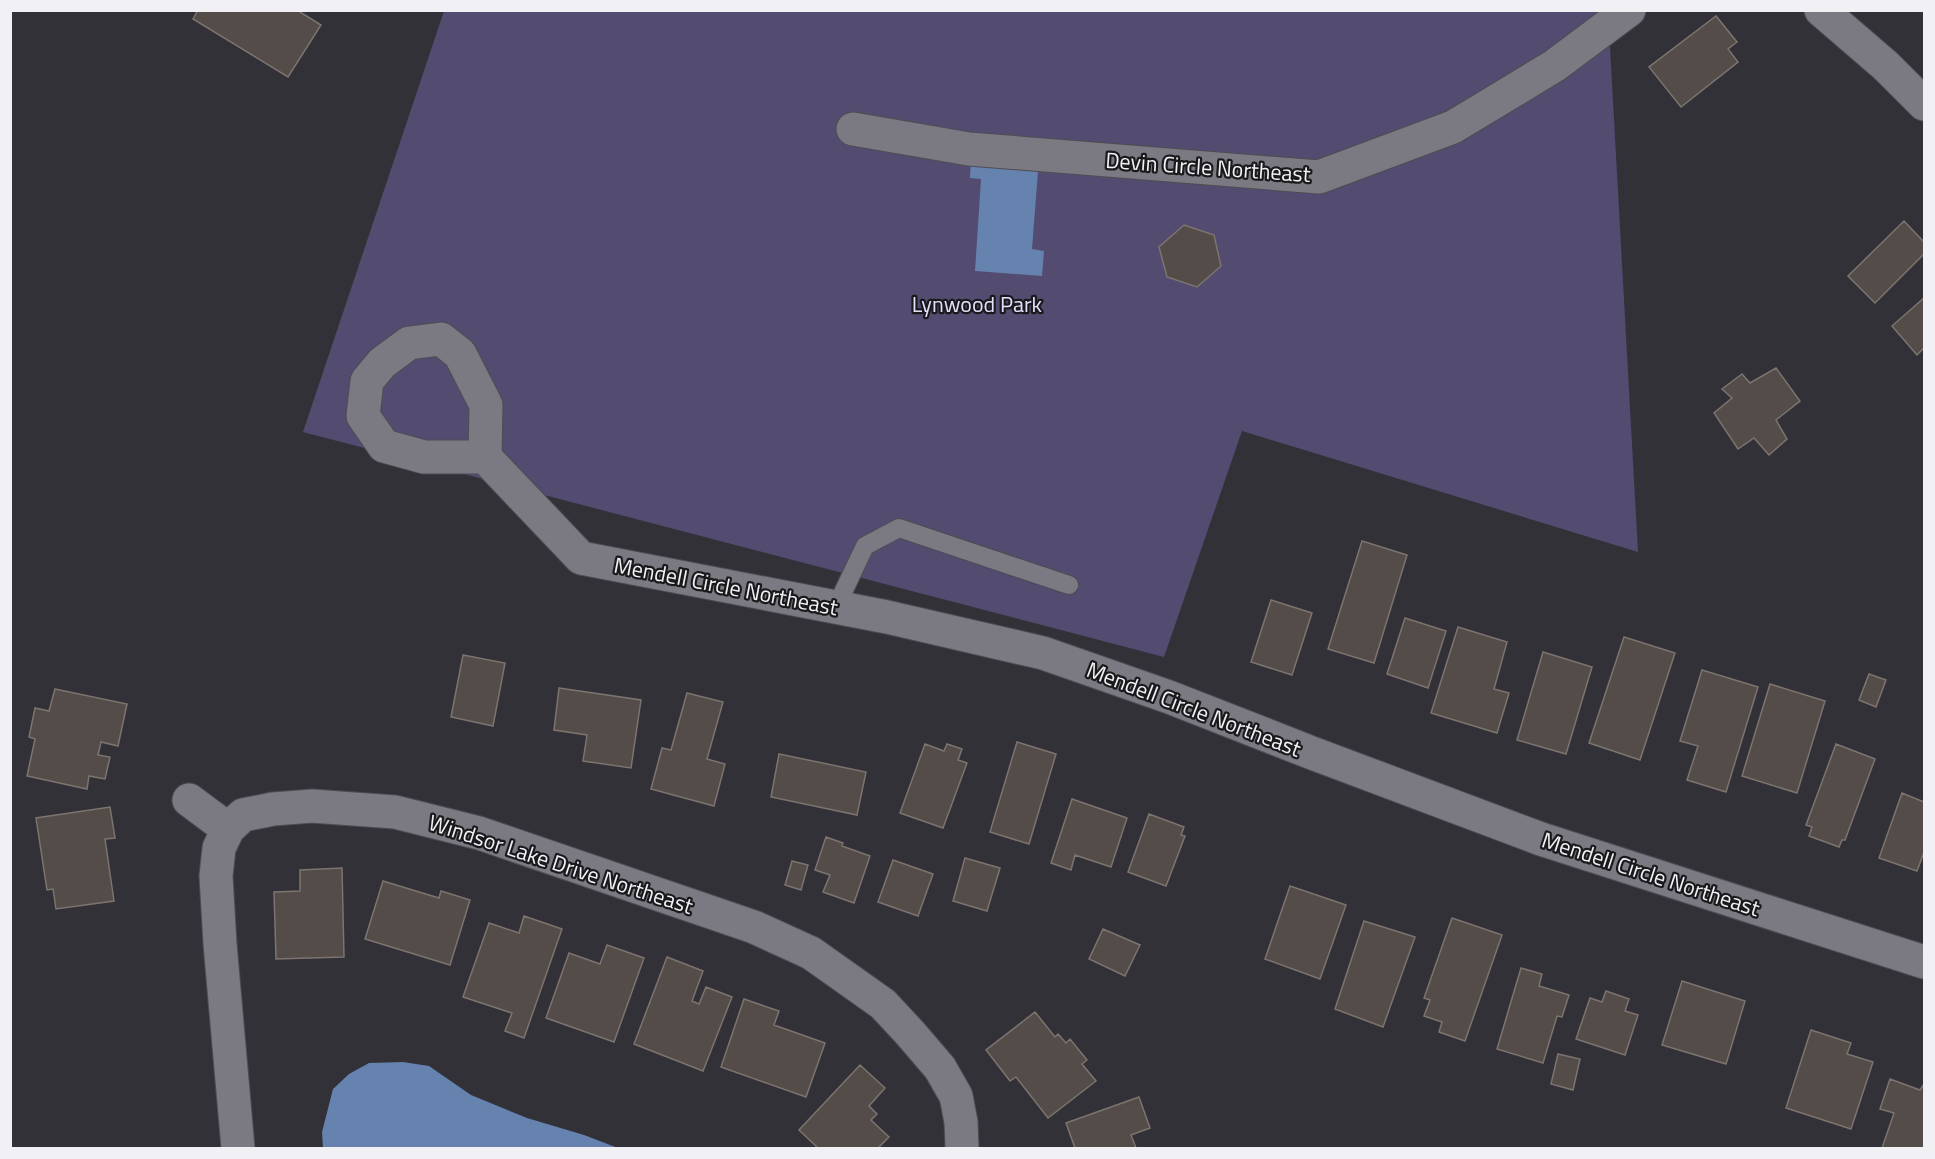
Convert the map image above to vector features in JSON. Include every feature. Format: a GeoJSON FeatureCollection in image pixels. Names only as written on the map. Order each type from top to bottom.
{"type":"FeatureCollection","features":[{"type":"Feature","properties":{"kind":"street","name":"Devin Circle Northeast"},"geometry":{"type":"LineString","coordinates":[[853,129],[969,149],[1319,177],[1453,127],[1554,66],[1629,10]]}},
{"type":"Feature","properties":{"kind":"street"},"geometry":{"type":"LineString","coordinates":[[1821,10],[1886,66],[1924,104]]}},
{"type":"Feature","properties":{"kind":"street","name":"Mendell Circle Northeast"},"geometry":{"type":"LineString","coordinates":[[484,457],[581,558],[888,617],[1042,653],[1169,697],[1323,758],[1541,839],[1924,962]]}},
{"type":"Feature","properties":{"kind":"street"},"geometry":{"type":"LineString","coordinates":[[189,800],[228,829],[219,848],[216,876],[238,1149]]}},
{"type":"Feature","properties":{"kind":"street","name":"Windsor Lake Drive Northeast"},"geometry":{"type":"LineString","coordinates":[[228,829],[243,815],[273,809],[312,806],[395,812],[478,833],[754,927],[811,954],[883,1004],[940,1068],[956,1096],[961,1122],[962,1149]]}},
{"type":"Feature","properties":{"kind":"lane"},"geometry":{"type":"LineString","coordinates":[[836,607],[865,546],[899,528],[1069,585]]}},
{"type":"Feature","properties":{"kind":"green space","name":"Lynwood Park"},"geometry":{"type":"Polygon","coordinates":[[[444,11],[1608,11],[1638,552],[1242,431],[1164,657],[303,432],[444,11]]]}},
{"type":"Feature","properties":{"kind":"water"},"geometry":{"type":"Polygon","coordinates":[[[971,153],[1039,158],[1032,249],[1044,251],[1042,276],[975,271],[981,179],[970,178],[971,153]]]}},
{"type":"Feature","properties":{"kind":"water"},"geometry":{"type":"Polygon","coordinates":[[[403,1062],[429,1066],[471,1095],[527,1118],[618,1148],[323,1148],[322,1132],[333,1089],[349,1074],[369,1063],[403,1062]]]}},
{"type":"Feature","properties":{"kind":"building"},"geometry":{"type":"Polygon","coordinates":[[[198,10],[297,10],[321,25],[288,77],[193,19],[198,10]]]}},
{"type":"Feature","properties":{"kind":"building"},"geometry":{"type":"Polygon","coordinates":[[[1716,16],[1737,42],[1728,49],[1738,62],[1681,107],[1649,67],[1716,16]]]}},
{"type":"Feature","properties":{"kind":"building"},"geometry":{"type":"Polygon","coordinates":[[[1904,221],[1924,242],[1924,254],[1875,303],[1848,276],[1904,221]]]}},
{"type":"Feature","properties":{"kind":"building"},"geometry":{"type":"Polygon","coordinates":[[[1184,225],[1214,235],[1221,266],[1197,287],[1167,277],[1159,247],[1184,225]]]}},
{"type":"Feature","properties":{"kind":"building"},"geometry":{"type":"Polygon","coordinates":[[[1924,298],[1924,348],[1917,355],[1892,326],[1924,298]]]}},
{"type":"Feature","properties":{"kind":"building"},"geometry":{"type":"Polygon","coordinates":[[[1776,368],[1800,401],[1776,420],[1787,439],[1769,455],[1754,438],[1738,449],[1714,413],[1732,398],[1722,389],[1742,374],[1750,383],[1776,368]]]}},
{"type":"Feature","properties":{"kind":"building"},"geometry":{"type":"Polygon","coordinates":[[[1362,541],[1407,555],[1374,663],[1328,649],[1362,541]]]}},
{"type":"Feature","properties":{"kind":"building"},"geometry":{"type":"Polygon","coordinates":[[[1271,600],[1312,613],[1292,675],[1251,662],[1271,600]]]}},
{"type":"Feature","properties":{"kind":"building"},"geometry":{"type":"Polygon","coordinates":[[[1405,618],[1446,631],[1428,688],[1387,674],[1405,618]]]}},
{"type":"Feature","properties":{"kind":"building"},"geometry":{"type":"Polygon","coordinates":[[[1458,627],[1507,642],[1494,689],[1509,693],[1497,733],[1431,713],[1458,627]]]}},
{"type":"Feature","properties":{"kind":"building"},"geometry":{"type":"Polygon","coordinates":[[[1624,637],[1675,653],[1640,760],[1589,743],[1624,637]]]}},
{"type":"Feature","properties":{"kind":"building"},"geometry":{"type":"Polygon","coordinates":[[[1543,652],[1592,667],[1566,754],[1517,740],[1543,652]]]}},
{"type":"Feature","properties":{"kind":"building"},"geometry":{"type":"Polygon","coordinates":[[[463,655],[505,663],[493,726],[451,717],[463,655]]]}},
{"type":"Feature","properties":{"kind":"building"},"geometry":{"type":"Polygon","coordinates":[[[1702,670],[1758,687],[1726,792],[1687,780],[1698,746],[1680,741],[1702,670]]]}},
{"type":"Feature","properties":{"kind":"building"},"geometry":{"type":"Polygon","coordinates":[[[1869,674],[1886,680],[1876,707],[1859,700],[1869,674]]]}},
{"type":"Feature","properties":{"kind":"building"},"geometry":{"type":"Polygon","coordinates":[[[1770,684],[1825,701],[1797,793],[1742,776],[1770,684]]]}},
{"type":"Feature","properties":{"kind":"building"},"geometry":{"type":"Polygon","coordinates":[[[559,688],[641,700],[631,768],[583,761],[587,735],[554,730],[559,688]]]}},
{"type":"Feature","properties":{"kind":"building"},"geometry":{"type":"Polygon","coordinates":[[[55,689],[127,704],[118,746],[101,742],[98,755],[110,757],[105,779],[89,776],[87,789],[27,776],[35,739],[29,737],[35,708],[49,711],[55,689]]]}},
{"type":"Feature","properties":{"kind":"building"},"geometry":{"type":"Polygon","coordinates":[[[687,693],[723,702],[707,759],[725,764],[714,806],[651,789],[662,748],[671,750],[687,693]]]}},
{"type":"Feature","properties":{"kind":"building"},"geometry":{"type":"Polygon","coordinates":[[[1017,742],[1056,754],[1029,844],[990,832],[1017,742]]]}},
{"type":"Feature","properties":{"kind":"building"},"geometry":{"type":"Polygon","coordinates":[[[925,744],[944,751],[947,744],[962,749],[958,760],[967,763],[943,828],[900,813],[925,744]]]}},
{"type":"Feature","properties":{"kind":"building"},"geometry":{"type":"Polygon","coordinates":[[[1836,744],[1875,759],[1845,840],[1842,840],[1839,847],[1809,836],[1812,827],[1806,825],[1836,744]]]}},
{"type":"Feature","properties":{"kind":"building"},"geometry":{"type":"Polygon","coordinates":[[[779,754],[866,772],[857,815],[771,797],[779,754]]]}},
{"type":"Feature","properties":{"kind":"building"},"geometry":{"type":"Polygon","coordinates":[[[1902,793],[1924,802],[1924,852],[1917,871],[1879,858],[1902,793]]]}},
{"type":"Feature","properties":{"kind":"building"},"geometry":{"type":"Polygon","coordinates":[[[1072,799],[1127,818],[1111,867],[1075,855],[1071,870],[1051,863],[1072,799]]]}},
{"type":"Feature","properties":{"kind":"building"},"geometry":{"type":"Polygon","coordinates":[[[110,807],[115,838],[105,839],[114,901],[56,909],[53,889],[47,890],[36,818],[110,807]]]}},
{"type":"Feature","properties":{"kind":"building"},"geometry":{"type":"Polygon","coordinates":[[[1149,814],[1184,827],[1181,835],[1185,836],[1166,886],[1128,872],[1149,814]]]}},
{"type":"Feature","properties":{"kind":"building"},"geometry":{"type":"Polygon","coordinates":[[[826,837],[843,843],[842,846],[870,856],[854,903],[823,892],[830,875],[815,870],[826,837]]]}},
{"type":"Feature","properties":{"kind":"building"},"geometry":{"type":"Polygon","coordinates":[[[965,858],[1000,868],[987,911],[953,901],[965,858]]]}},
{"type":"Feature","properties":{"kind":"building"},"geometry":{"type":"Polygon","coordinates":[[[893,860],[933,874],[918,916],[878,902],[893,860]]]}},
{"type":"Feature","properties":{"kind":"building"},"geometry":{"type":"Polygon","coordinates":[[[792,861],[808,865],[801,890],[785,885],[792,861]]]}},
{"type":"Feature","properties":{"kind":"building"},"geometry":{"type":"Polygon","coordinates":[[[342,868],[344,957],[276,959],[274,892],[300,891],[300,870],[342,868]]]}},
{"type":"Feature","properties":{"kind":"building"},"geometry":{"type":"Polygon","coordinates":[[[383,881],[439,898],[441,891],[470,900],[450,965],[365,939],[383,881]]]}},
{"type":"Feature","properties":{"kind":"building"},"geometry":{"type":"Polygon","coordinates":[[[1290,886],[1346,905],[1320,979],[1265,959],[1290,886]]]}},
{"type":"Feature","properties":{"kind":"building"},"geometry":{"type":"Polygon","coordinates":[[[524,916],[562,929],[524,1038],[505,1031],[512,1013],[463,997],[489,923],[519,933],[524,916]]]}},
{"type":"Feature","properties":{"kind":"building"},"geometry":{"type":"Polygon","coordinates":[[[1452,918],[1502,935],[1465,1041],[1439,1032],[1442,1022],[1424,1016],[1430,1000],[1424,998],[1452,918]]]}},
{"type":"Feature","properties":{"kind":"building"},"geometry":{"type":"Polygon","coordinates":[[[1364,921],[1415,937],[1383,1027],[1335,1009],[1364,921]]]}},
{"type":"Feature","properties":{"kind":"building"},"geometry":{"type":"Polygon","coordinates":[[[1103,929],[1140,945],[1125,976],[1089,959],[1103,929]]]}},
{"type":"Feature","properties":{"kind":"building"},"geometry":{"type":"Polygon","coordinates":[[[607,945],[644,958],[614,1042],[546,1018],[569,953],[600,964],[607,945]]]}},
{"type":"Feature","properties":{"kind":"building"},"geometry":{"type":"Polygon","coordinates":[[[667,957],[703,971],[692,1001],[699,1004],[706,987],[732,997],[703,1071],[634,1044],[667,957]]]}},
{"type":"Feature","properties":{"kind":"building"},"geometry":{"type":"Polygon","coordinates":[[[1521,968],[1542,974],[1539,986],[1569,995],[1562,1017],[1557,1016],[1543,1063],[1497,1049],[1521,968]]]}},
{"type":"Feature","properties":{"kind":"building"},"geometry":{"type":"Polygon","coordinates":[[[1682,981],[1745,1001],[1726,1064],[1662,1045],[1682,981]]]}},
{"type":"Feature","properties":{"kind":"building"},"geometry":{"type":"Polygon","coordinates":[[[1606,991],[1629,999],[1625,1011],[1638,1015],[1625,1055],[1576,1039],[1590,998],[1602,1002],[1606,991]]]}},
{"type":"Feature","properties":{"kind":"building"},"geometry":{"type":"Polygon","coordinates":[[[744,999],[779,1011],[774,1025],[825,1043],[806,1097],[721,1067],[744,999]]]}},
{"type":"Feature","properties":{"kind":"building"},"geometry":{"type":"Polygon","coordinates":[[[1035,1012],[1055,1037],[1058,1034],[1066,1043],[1070,1039],[1087,1060],[1082,1064],[1096,1081],[1048,1118],[1016,1077],[1010,1081],[986,1050],[1035,1012]]]}},
{"type":"Feature","properties":{"kind":"building"},"geometry":{"type":"Polygon","coordinates":[[[1811,1030],[1851,1043],[1847,1054],[1873,1062],[1851,1129],[1786,1108],[1811,1030]]]}},
{"type":"Feature","properties":{"kind":"building"},"geometry":{"type":"Polygon","coordinates":[[[1558,1054],[1580,1059],[1573,1090],[1551,1084],[1558,1054]]]}},
{"type":"Feature","properties":{"kind":"building"},"geometry":{"type":"Polygon","coordinates":[[[860,1065],[885,1088],[869,1106],[877,1114],[871,1120],[889,1137],[878,1148],[818,1148],[799,1130],[860,1065]]]}},
{"type":"Feature","properties":{"kind":"building"},"geometry":{"type":"Polygon","coordinates":[[[1890,1079],[1920,1090],[1924,1084],[1924,1148],[1882,1148],[1894,1113],[1880,1109],[1890,1079]]]}},
{"type":"Feature","properties":{"kind":"building"},"geometry":{"type":"Polygon","coordinates":[[[1139,1097],[1150,1128],[1131,1135],[1136,1148],[1075,1148],[1066,1123],[1139,1097]]]}}]}
